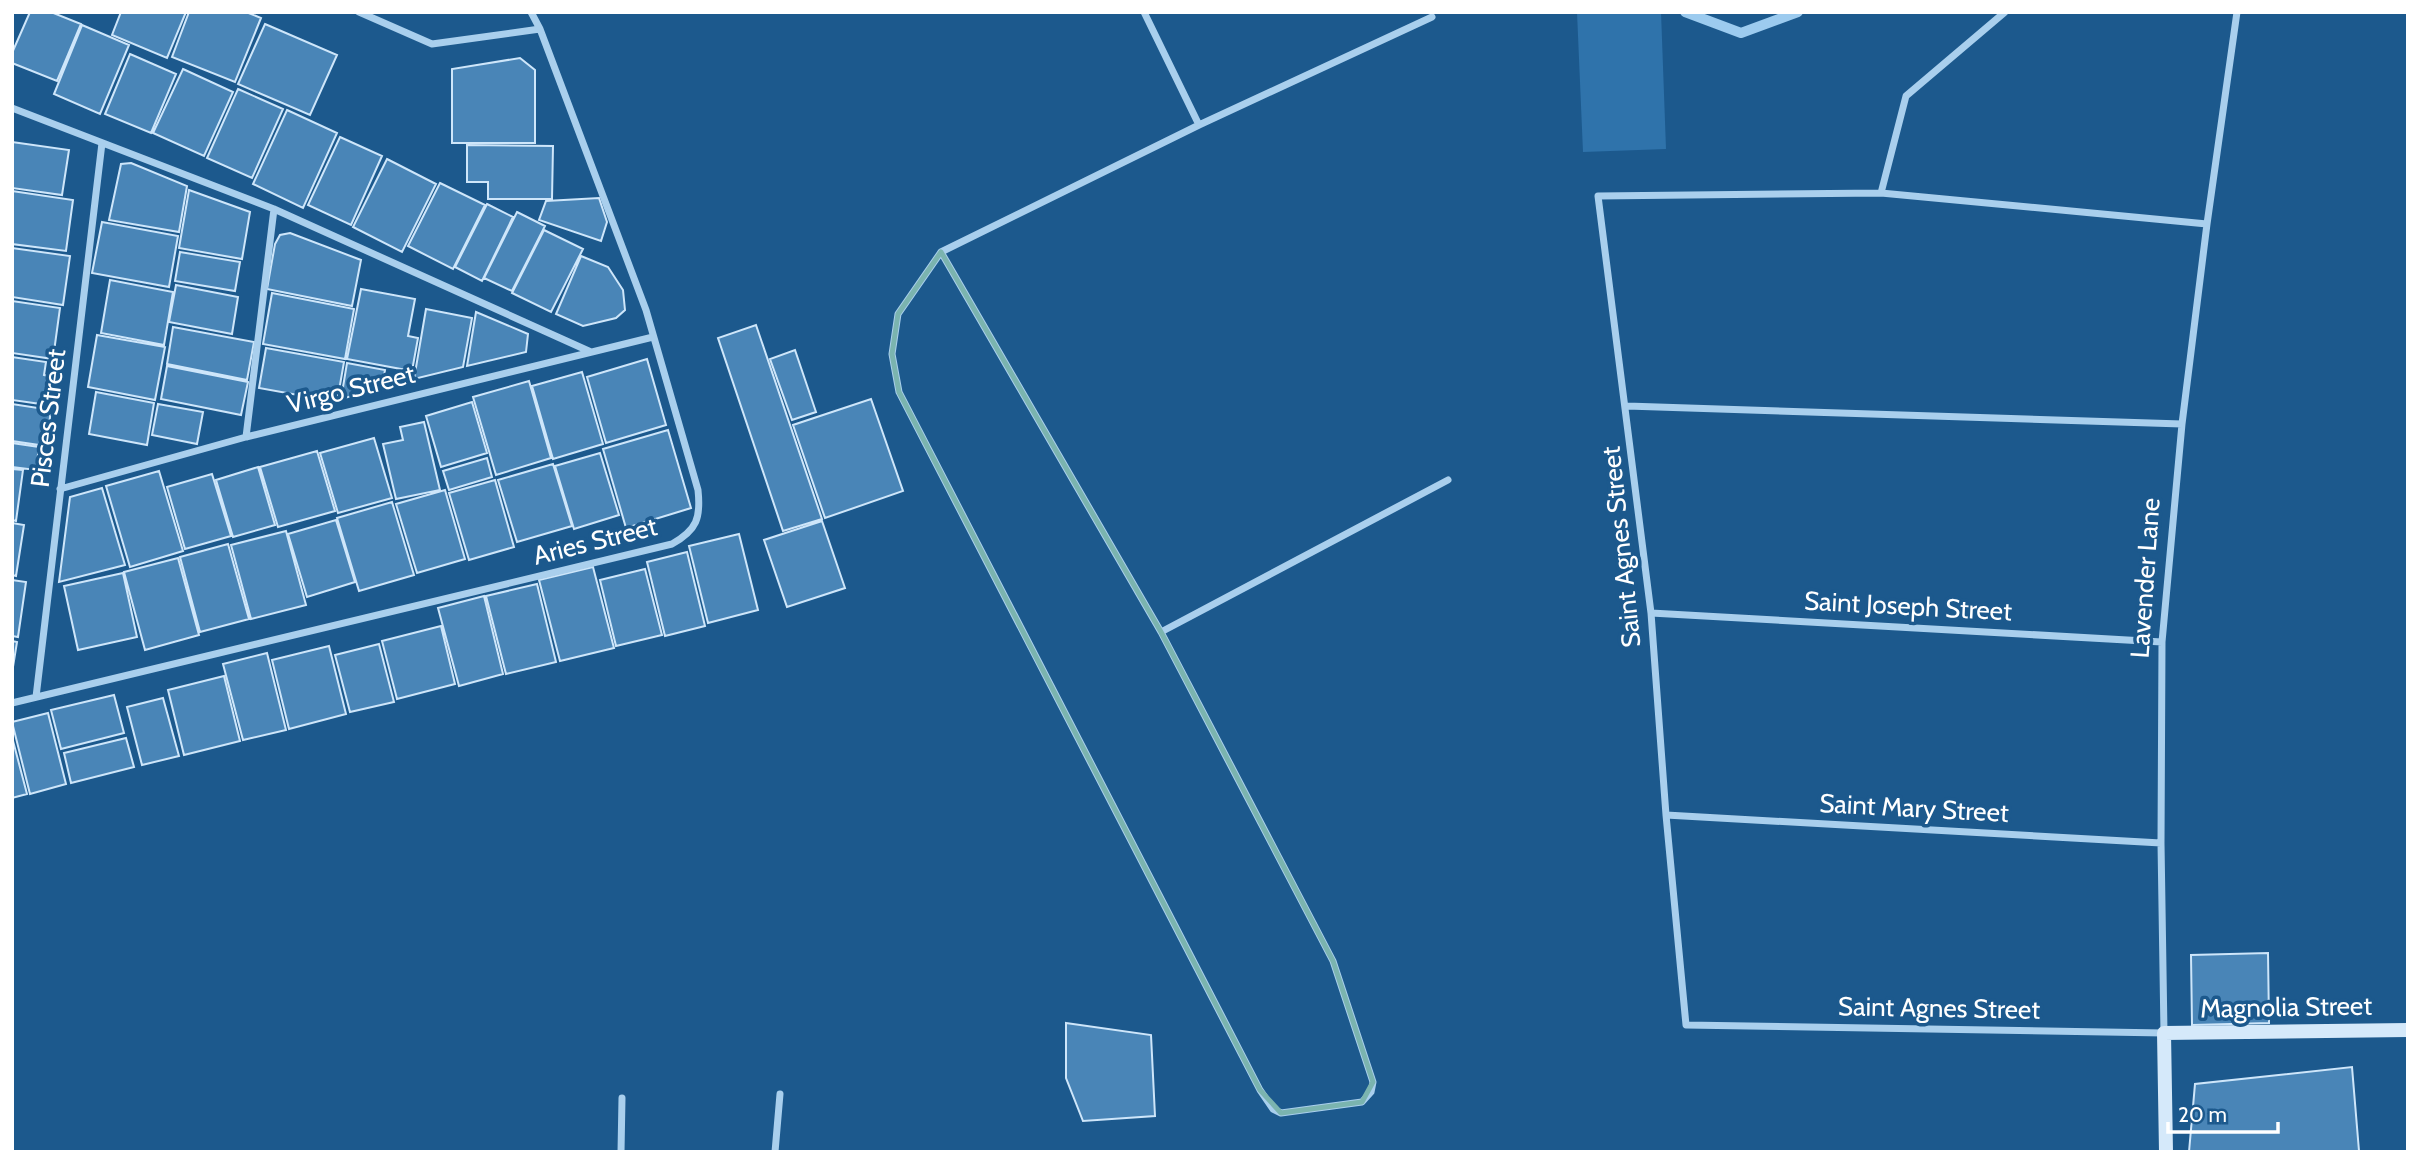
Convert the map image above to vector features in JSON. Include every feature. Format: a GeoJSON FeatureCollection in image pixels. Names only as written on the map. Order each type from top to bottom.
{"type":"FeatureCollection","features":[{"type":"Feature","properties":{"kind":"street"},"geometry":{"type":"LineString","coordinates":[[359,12],[432,44],[540,29]]}},
{"type":"Feature","properties":{"kind":"street","name":"Aries Street"},"geometry":{"type":"LineString","coordinates":[[12,703],[671,544],[687,536],[696,522],[700,507],[698,490],[646,310],[540,29],[531,12]]}},
{"type":"Feature","properties":{"kind":"street"},"geometry":{"type":"LineString","coordinates":[[1144,12],[1199,125]]}},
{"type":"Feature","properties":{"kind":"street"},"geometry":{"type":"LineString","coordinates":[[1881,193],[1906,96],[2005,12]]}},
{"type":"Feature","properties":{"kind":"street","name":"Lavender Lane"},"geometry":{"type":"LineString","coordinates":[[2166,1152],[2161,844],[2162,642],[2182,424],[2237,12]]}},
{"type":"Feature","properties":{"kind":"street"},"geometry":{"type":"LineString","coordinates":[[942,252],[1161,632],[1333,961],[1373,1082],[1371,1092],[1362,1102],[1281,1113],[1273,1108],[1260,1090],[899,392],[892,354],[898,314],[942,252],[1199,125],[1432,17]]}},
{"type":"Feature","properties":{"kind":"street"},"geometry":{"type":"LineString","coordinates":[[12,108],[274,209],[591,352]]}},
{"type":"Feature","properties":{"kind":"street","name":"Pisces Street"},"geometry":{"type":"LineString","coordinates":[[36,697],[102,143]]}},
{"type":"Feature","properties":{"kind":"street","name":"Saint Agnes Street"},"geometry":{"type":"LineString","coordinates":[[2164,1033],[1686,1025],[1666,815],[1651,613],[1627,406],[1598,196],[1881,193],[2207,224]]}},
{"type":"Feature","properties":{"kind":"street"},"geometry":{"type":"LineString","coordinates":[[246,437],[274,209]]}},
{"type":"Feature","properties":{"kind":"street","name":"Virgo Street"},"geometry":{"type":"LineString","coordinates":[[60,489],[246,437],[653,337]]}},
{"type":"Feature","properties":{"kind":"street"},"geometry":{"type":"LineString","coordinates":[[1627,406],[2182,424]]}},
{"type":"Feature","properties":{"kind":"street"},"geometry":{"type":"LineString","coordinates":[[1161,632],[1448,480]]}},
{"type":"Feature","properties":{"kind":"street","name":"Saint Joseph Street"},"geometry":{"type":"LineString","coordinates":[[1651,613],[2162,642]]}},
{"type":"Feature","properties":{"kind":"street","name":"Saint Mary Street"},"geometry":{"type":"LineString","coordinates":[[1666,815],[2161,844]]}},
{"type":"Feature","properties":{"kind":"street","name":"Magnolia Street"},"geometry":{"type":"LineString","coordinates":[[2164,1033],[2408,1030]]}},
{"type":"Feature","properties":{"kind":"street"},"geometry":{"type":"LineString","coordinates":[[775,1152],[780,1094]]}},
{"type":"Feature","properties":{"kind":"street"},"geometry":{"type":"LineString","coordinates":[[621,1152],[622,1098]]}},
{"type":"Feature","properties":{"kind":"highlighted area"},"geometry":{"type":"Polygon","coordinates":[[[941,252],[1161,632],[1333,961],[1373,1082],[1362,1102],[1281,1113],[1260,1090],[899,392],[892,354],[898,314],[941,252]]]}},
{"type":"Feature","properties":{"kind":"shaded area"},"geometry":{"type":"Polygon","coordinates":[[[1577,12],[1661,12],[1666,149],[1583,152],[1577,12]]]}},
{"type":"Feature","properties":{"kind":"building"},"geometry":{"type":"Polygon","coordinates":[[[30,12],[51,12],[81,24],[57,81],[12,63],[12,53],[30,12]]]}},
{"type":"Feature","properties":{"kind":"building"},"geometry":{"type":"Polygon","coordinates":[[[121,12],[186,12],[167,58],[112,35],[121,12]]]}},
{"type":"Feature","properties":{"kind":"building"},"geometry":{"type":"Polygon","coordinates":[[[189,12],[246,12],[261,18],[235,82],[172,57],[189,12]]]}},
{"type":"Feature","properties":{"kind":"building"},"geometry":{"type":"Polygon","coordinates":[[[265,24],[337,55],[310,115],[238,84],[265,24]]]}},
{"type":"Feature","properties":{"kind":"building"},"geometry":{"type":"Polygon","coordinates":[[[82,25],[129,45],[100,114],[54,94],[82,25]]]}},
{"type":"Feature","properties":{"kind":"building"},"geometry":{"type":"Polygon","coordinates":[[[130,54],[176,74],[151,133],[105,114],[130,54]]]}},
{"type":"Feature","properties":{"kind":"building"},"geometry":{"type":"Polygon","coordinates":[[[520,58],[535,70],[535,143],[452,143],[452,69],[520,58]]]}},
{"type":"Feature","properties":{"kind":"building"},"geometry":{"type":"Polygon","coordinates":[[[183,69],[233,92],[204,156],[153,133],[183,69]]]}},
{"type":"Feature","properties":{"kind":"building"},"geometry":{"type":"Polygon","coordinates":[[[238,89],[283,109],[252,178],[207,158],[238,89]]]}},
{"type":"Feature","properties":{"kind":"building"},"geometry":{"type":"Polygon","coordinates":[[[287,110],[337,133],[303,208],[253,184],[287,110]]]}},
{"type":"Feature","properties":{"kind":"building"},"geometry":{"type":"Polygon","coordinates":[[[340,137],[382,156],[351,225],[308,205],[340,137]]]}},
{"type":"Feature","properties":{"kind":"building"},"geometry":{"type":"Polygon","coordinates":[[[12,142],[69,150],[62,195],[12,188],[12,142]]]}},
{"type":"Feature","properties":{"kind":"building"},"geometry":{"type":"Polygon","coordinates":[[[467,145],[553,146],[552,199],[488,199],[488,182],[467,182],[467,145]]]}},
{"type":"Feature","properties":{"kind":"building"},"geometry":{"type":"Polygon","coordinates":[[[387,159],[436,184],[402,252],[353,227],[387,159]]]}},
{"type":"Feature","properties":{"kind":"building"},"geometry":{"type":"Polygon","coordinates":[[[131,163],[187,186],[179,232],[109,220],[121,164],[131,163]]]}},
{"type":"Feature","properties":{"kind":"building"},"geometry":{"type":"Polygon","coordinates":[[[440,183],[485,205],[453,269],[408,246],[440,183]]]}},
{"type":"Feature","properties":{"kind":"building"},"geometry":{"type":"Polygon","coordinates":[[[189,190],[250,212],[242,259],[179,248],[189,190]]]}},
{"type":"Feature","properties":{"kind":"building"},"geometry":{"type":"Polygon","coordinates":[[[12,191],[73,200],[66,251],[12,244],[12,191]]]}},
{"type":"Feature","properties":{"kind":"building"},"geometry":{"type":"Polygon","coordinates":[[[599,198],[607,222],[601,241],[539,220],[546,201],[599,198]]]}},
{"type":"Feature","properties":{"kind":"building"},"geometry":{"type":"Polygon","coordinates":[[[487,204],[513,217],[482,281],[455,267],[487,204]]]}},
{"type":"Feature","properties":{"kind":"building"},"geometry":{"type":"Polygon","coordinates":[[[517,212],[545,226],[512,291],[484,278],[517,212]]]}},
{"type":"Feature","properties":{"kind":"building"},"geometry":{"type":"Polygon","coordinates":[[[102,222],[178,236],[169,287],[92,273],[102,222]]]}},
{"type":"Feature","properties":{"kind":"building"},"geometry":{"type":"Polygon","coordinates":[[[544,230],[583,249],[551,312],[512,293],[544,230]]]}},
{"type":"Feature","properties":{"kind":"building"},"geometry":{"type":"Polygon","coordinates":[[[290,233],[361,260],[352,306],[267,289],[275,244],[280,235],[290,233]]]}},
{"type":"Feature","properties":{"kind":"building"},"geometry":{"type":"Polygon","coordinates":[[[12,248],[70,256],[63,305],[12,297],[12,248]]]}},
{"type":"Feature","properties":{"kind":"building"},"geometry":{"type":"Polygon","coordinates":[[[180,252],[240,262],[235,291],[175,281],[180,252]]]}},
{"type":"Feature","properties":{"kind":"building"},"geometry":{"type":"Polygon","coordinates":[[[581,256],[608,267],[623,290],[625,310],[616,318],[583,326],[556,314],[581,256]]]}},
{"type":"Feature","properties":{"kind":"building"},"geometry":{"type":"Polygon","coordinates":[[[110,280],[173,292],[164,345],[101,333],[110,280]]]}},
{"type":"Feature","properties":{"kind":"building"},"geometry":{"type":"Polygon","coordinates":[[[176,285],[238,297],[232,334],[169,322],[176,285]]]}},
{"type":"Feature","properties":{"kind":"building"},"geometry":{"type":"Polygon","coordinates":[[[361,289],[415,299],[408,336],[418,338],[412,371],[347,359],[361,289]]]}},
{"type":"Feature","properties":{"kind":"building"},"geometry":{"type":"Polygon","coordinates":[[[272,293],[354,309],[345,359],[263,344],[272,293]]]}},
{"type":"Feature","properties":{"kind":"building"},"geometry":{"type":"Polygon","coordinates":[[[12,301],[60,308],[53,359],[12,353],[12,301]]]}},
{"type":"Feature","properties":{"kind":"building"},"geometry":{"type":"Polygon","coordinates":[[[426,309],[472,318],[463,367],[414,379],[426,309]]]}},
{"type":"Feature","properties":{"kind":"building"},"geometry":{"type":"Polygon","coordinates":[[[476,312],[528,334],[526,352],[467,366],[476,312]]]}},
{"type":"Feature","properties":{"kind":"building"},"geometry":{"type":"Polygon","coordinates":[[[756,325],[822,519],[783,531],[718,338],[756,325]]]}},
{"type":"Feature","properties":{"kind":"building"},"geometry":{"type":"Polygon","coordinates":[[[173,327],[254,342],[247,380],[167,364],[173,327]]]}},
{"type":"Feature","properties":{"kind":"building"},"geometry":{"type":"Polygon","coordinates":[[[97,335],[165,347],[155,400],[88,387],[97,335]]]}},
{"type":"Feature","properties":{"kind":"building"},"geometry":{"type":"Polygon","coordinates":[[[266,348],[344,362],[337,402],[259,388],[266,348]]]}},
{"type":"Feature","properties":{"kind":"building"},"geometry":{"type":"Polygon","coordinates":[[[795,350],[816,412],[792,420],[770,359],[795,350]]]}},
{"type":"Feature","properties":{"kind":"building"},"geometry":{"type":"Polygon","coordinates":[[[12,357],[46,362],[44,375],[52,377],[48,405],[12,400],[12,357]]]}},
{"type":"Feature","properties":{"kind":"building"},"geometry":{"type":"Polygon","coordinates":[[[647,359],[666,425],[606,443],[587,377],[647,359]]]}},
{"type":"Feature","properties":{"kind":"building"},"geometry":{"type":"Polygon","coordinates":[[[347,363],[385,370],[382,388],[341,399],[347,363]]]}},
{"type":"Feature","properties":{"kind":"building"},"geometry":{"type":"Polygon","coordinates":[[[167,366],[248,382],[241,415],[161,399],[167,366]]]}},
{"type":"Feature","properties":{"kind":"building"},"geometry":{"type":"Polygon","coordinates":[[[582,372],[603,444],[553,459],[532,386],[582,372]]]}},
{"type":"Feature","properties":{"kind":"building"},"geometry":{"type":"Polygon","coordinates":[[[529,381],[551,458],[496,475],[473,397],[529,381]]]}},
{"type":"Feature","properties":{"kind":"building"},"geometry":{"type":"Polygon","coordinates":[[[96,392],[154,403],[147,445],[89,434],[96,392]]]}},
{"type":"Feature","properties":{"kind":"building"},"geometry":{"type":"Polygon","coordinates":[[[871,399],[903,491],[825,518],[793,425],[871,399]]]}},
{"type":"Feature","properties":{"kind":"building"},"geometry":{"type":"Polygon","coordinates":[[[472,402],[487,453],[441,467],[426,416],[472,402]]]}},
{"type":"Feature","properties":{"kind":"building"},"geometry":{"type":"Polygon","coordinates":[[[12,404],[51,410],[46,446],[12,441],[12,404]]]}},
{"type":"Feature","properties":{"kind":"building"},"geometry":{"type":"Polygon","coordinates":[[[158,404],[203,412],[197,444],[152,435],[158,404]]]}},
{"type":"Feature","properties":{"kind":"building"},"geometry":{"type":"Polygon","coordinates":[[[424,422],[440,490],[396,499],[383,444],[403,440],[400,427],[424,422]]]}},
{"type":"Feature","properties":{"kind":"building"},"geometry":{"type":"Polygon","coordinates":[[[668,430],[691,508],[626,528],[603,449],[668,430]]]}},
{"type":"Feature","properties":{"kind":"building"},"geometry":{"type":"Polygon","coordinates":[[[374,438],[392,498],[338,513],[320,453],[374,438]]]}},
{"type":"Feature","properties":{"kind":"building"},"geometry":{"type":"Polygon","coordinates":[[[12,443],[39,447],[36,470],[12,467],[12,443]]]}},
{"type":"Feature","properties":{"kind":"building"},"geometry":{"type":"Polygon","coordinates":[[[317,451],[335,511],[278,527],[260,467],[317,451]]]}},
{"type":"Feature","properties":{"kind":"building"},"geometry":{"type":"Polygon","coordinates":[[[600,453],[619,515],[574,529],[555,466],[600,453]]]}},
{"type":"Feature","properties":{"kind":"building"},"geometry":{"type":"Polygon","coordinates":[[[487,458],[492,477],[449,490],[443,471],[487,458]]]}},
{"type":"Feature","properties":{"kind":"building"},"geometry":{"type":"Polygon","coordinates":[[[553,464],[572,526],[517,542],[498,480],[553,464]]]}},
{"type":"Feature","properties":{"kind":"building"},"geometry":{"type":"Polygon","coordinates":[[[258,467],[275,525],[233,537],[216,480],[258,467]]]}},
{"type":"Feature","properties":{"kind":"building"},"geometry":{"type":"Polygon","coordinates":[[[12,469],[23,470],[16,521],[12,520],[12,469]]]}},
{"type":"Feature","properties":{"kind":"building"},"geometry":{"type":"Polygon","coordinates":[[[159,471],[183,551],[130,567],[106,486],[159,471]]]}},
{"type":"Feature","properties":{"kind":"building"},"geometry":{"type":"Polygon","coordinates":[[[212,474],[231,536],[185,549],[167,487],[212,474]]]}},
{"type":"Feature","properties":{"kind":"building"},"geometry":{"type":"Polygon","coordinates":[[[495,480],[514,547],[469,560],[449,493],[495,480]]]}},
{"type":"Feature","properties":{"kind":"building"},"geometry":{"type":"Polygon","coordinates":[[[102,488],[125,565],[59,582],[70,497],[102,488]]]}},
{"type":"Feature","properties":{"kind":"building"},"geometry":{"type":"Polygon","coordinates":[[[445,490],[465,559],[417,573],[396,504],[445,490]]]}},
{"type":"Feature","properties":{"kind":"building"},"geometry":{"type":"Polygon","coordinates":[[[392,502],[414,575],[359,591],[337,518],[392,502]]]}},
{"type":"Feature","properties":{"kind":"building"},"geometry":{"type":"Polygon","coordinates":[[[336,520],[355,582],[307,597],[288,534],[336,520]]]}},
{"type":"Feature","properties":{"kind":"building"},"geometry":{"type":"Polygon","coordinates":[[[822,521],[845,588],[787,607],[764,540],[822,521]]]}},
{"type":"Feature","properties":{"kind":"building"},"geometry":{"type":"Polygon","coordinates":[[[12,523],[24,525],[16,576],[12,575],[12,523]]]}},
{"type":"Feature","properties":{"kind":"building"},"geometry":{"type":"Polygon","coordinates":[[[286,531],[306,605],[251,619],[231,545],[286,531]]]}},
{"type":"Feature","properties":{"kind":"building"},"geometry":{"type":"Polygon","coordinates":[[[739,534],[758,610],[708,623],[689,546],[739,534]]]}},
{"type":"Feature","properties":{"kind":"building"},"geometry":{"type":"Polygon","coordinates":[[[228,544],[249,619],[200,632],[180,557],[228,544]]]}},
{"type":"Feature","properties":{"kind":"building"},"geometry":{"type":"Polygon","coordinates":[[[687,552],[705,626],[665,636],[647,562],[687,552]]]}},
{"type":"Feature","properties":{"kind":"building"},"geometry":{"type":"Polygon","coordinates":[[[178,558],[199,635],[145,650],[124,572],[178,558]]]}},
{"type":"Feature","properties":{"kind":"building"},"geometry":{"type":"Polygon","coordinates":[[[593,567],[614,648],[560,661],[539,580],[593,567]]]}},
{"type":"Feature","properties":{"kind":"building"},"geometry":{"type":"Polygon","coordinates":[[[645,569],[662,635],[616,646],[600,580],[645,569]]]}},
{"type":"Feature","properties":{"kind":"building"},"geometry":{"type":"Polygon","coordinates":[[[123,573],[137,637],[78,650],[64,586],[123,573]]]}},
{"type":"Feature","properties":{"kind":"building"},"geometry":{"type":"Polygon","coordinates":[[[12,580],[26,582],[18,637],[12,636],[12,580]]]}},
{"type":"Feature","properties":{"kind":"building"},"geometry":{"type":"Polygon","coordinates":[[[537,584],[556,662],[506,674],[486,596],[537,584]]]}},
{"type":"Feature","properties":{"kind":"building"},"geometry":{"type":"Polygon","coordinates":[[[484,596],[503,674],[459,686],[438,608],[484,596]]]}},
{"type":"Feature","properties":{"kind":"building"},"geometry":{"type":"Polygon","coordinates":[[[441,626],[455,684],[397,699],[382,641],[441,626]]]}},
{"type":"Feature","properties":{"kind":"building"},"geometry":{"type":"Polygon","coordinates":[[[12,641],[17,642],[12,673],[12,641]]]}},
{"type":"Feature","properties":{"kind":"building"},"geometry":{"type":"Polygon","coordinates":[[[379,644],[394,702],[350,712],[335,655],[379,644]]]}},
{"type":"Feature","properties":{"kind":"building"},"geometry":{"type":"Polygon","coordinates":[[[329,646],[346,714],[289,729],[272,660],[329,646]]]}},
{"type":"Feature","properties":{"kind":"building"},"geometry":{"type":"Polygon","coordinates":[[[267,653],[286,730],[243,740],[223,664],[267,653]]]}},
{"type":"Feature","properties":{"kind":"building"},"geometry":{"type":"Polygon","coordinates":[[[224,676],[240,741],[184,755],[168,690],[224,676]]]}},
{"type":"Feature","properties":{"kind":"building"},"geometry":{"type":"Polygon","coordinates":[[[114,695],[124,733],[61,749],[51,710],[114,695]]]}},
{"type":"Feature","properties":{"kind":"building"},"geometry":{"type":"Polygon","coordinates":[[[163,698],[179,756],[142,765],[127,707],[163,698]]]}},
{"type":"Feature","properties":{"kind":"building"},"geometry":{"type":"Polygon","coordinates":[[[48,713],[66,784],[30,794],[12,722],[48,713]]]}},
{"type":"Feature","properties":{"kind":"building"},"geometry":{"type":"Polygon","coordinates":[[[12,737],[27,794],[12,798],[12,737]]]}},
{"type":"Feature","properties":{"kind":"building"},"geometry":{"type":"Polygon","coordinates":[[[126,738],[134,767],[71,783],[64,753],[126,738]]]}},
{"type":"Feature","properties":{"kind":"building"},"geometry":{"type":"Polygon","coordinates":[[[2268,953],[2269,1023],[2192,1025],[2191,955],[2268,953]]]}},
{"type":"Feature","properties":{"kind":"building"},"geometry":{"type":"Polygon","coordinates":[[[1066,1023],[1151,1035],[1155,1116],[1083,1121],[1066,1078],[1066,1023]]]}},
{"type":"Feature","properties":{"kind":"building"},"geometry":{"type":"Polygon","coordinates":[[[2352,1067],[2359,1151],[2189,1152],[2195,1084],[2352,1067]]]}},
{"type":"Feature","properties":{"kind":"waterway"},"geometry":{"type":"LineString","coordinates":[[1685,12],[1741,33],[1798,12]]}}]}
